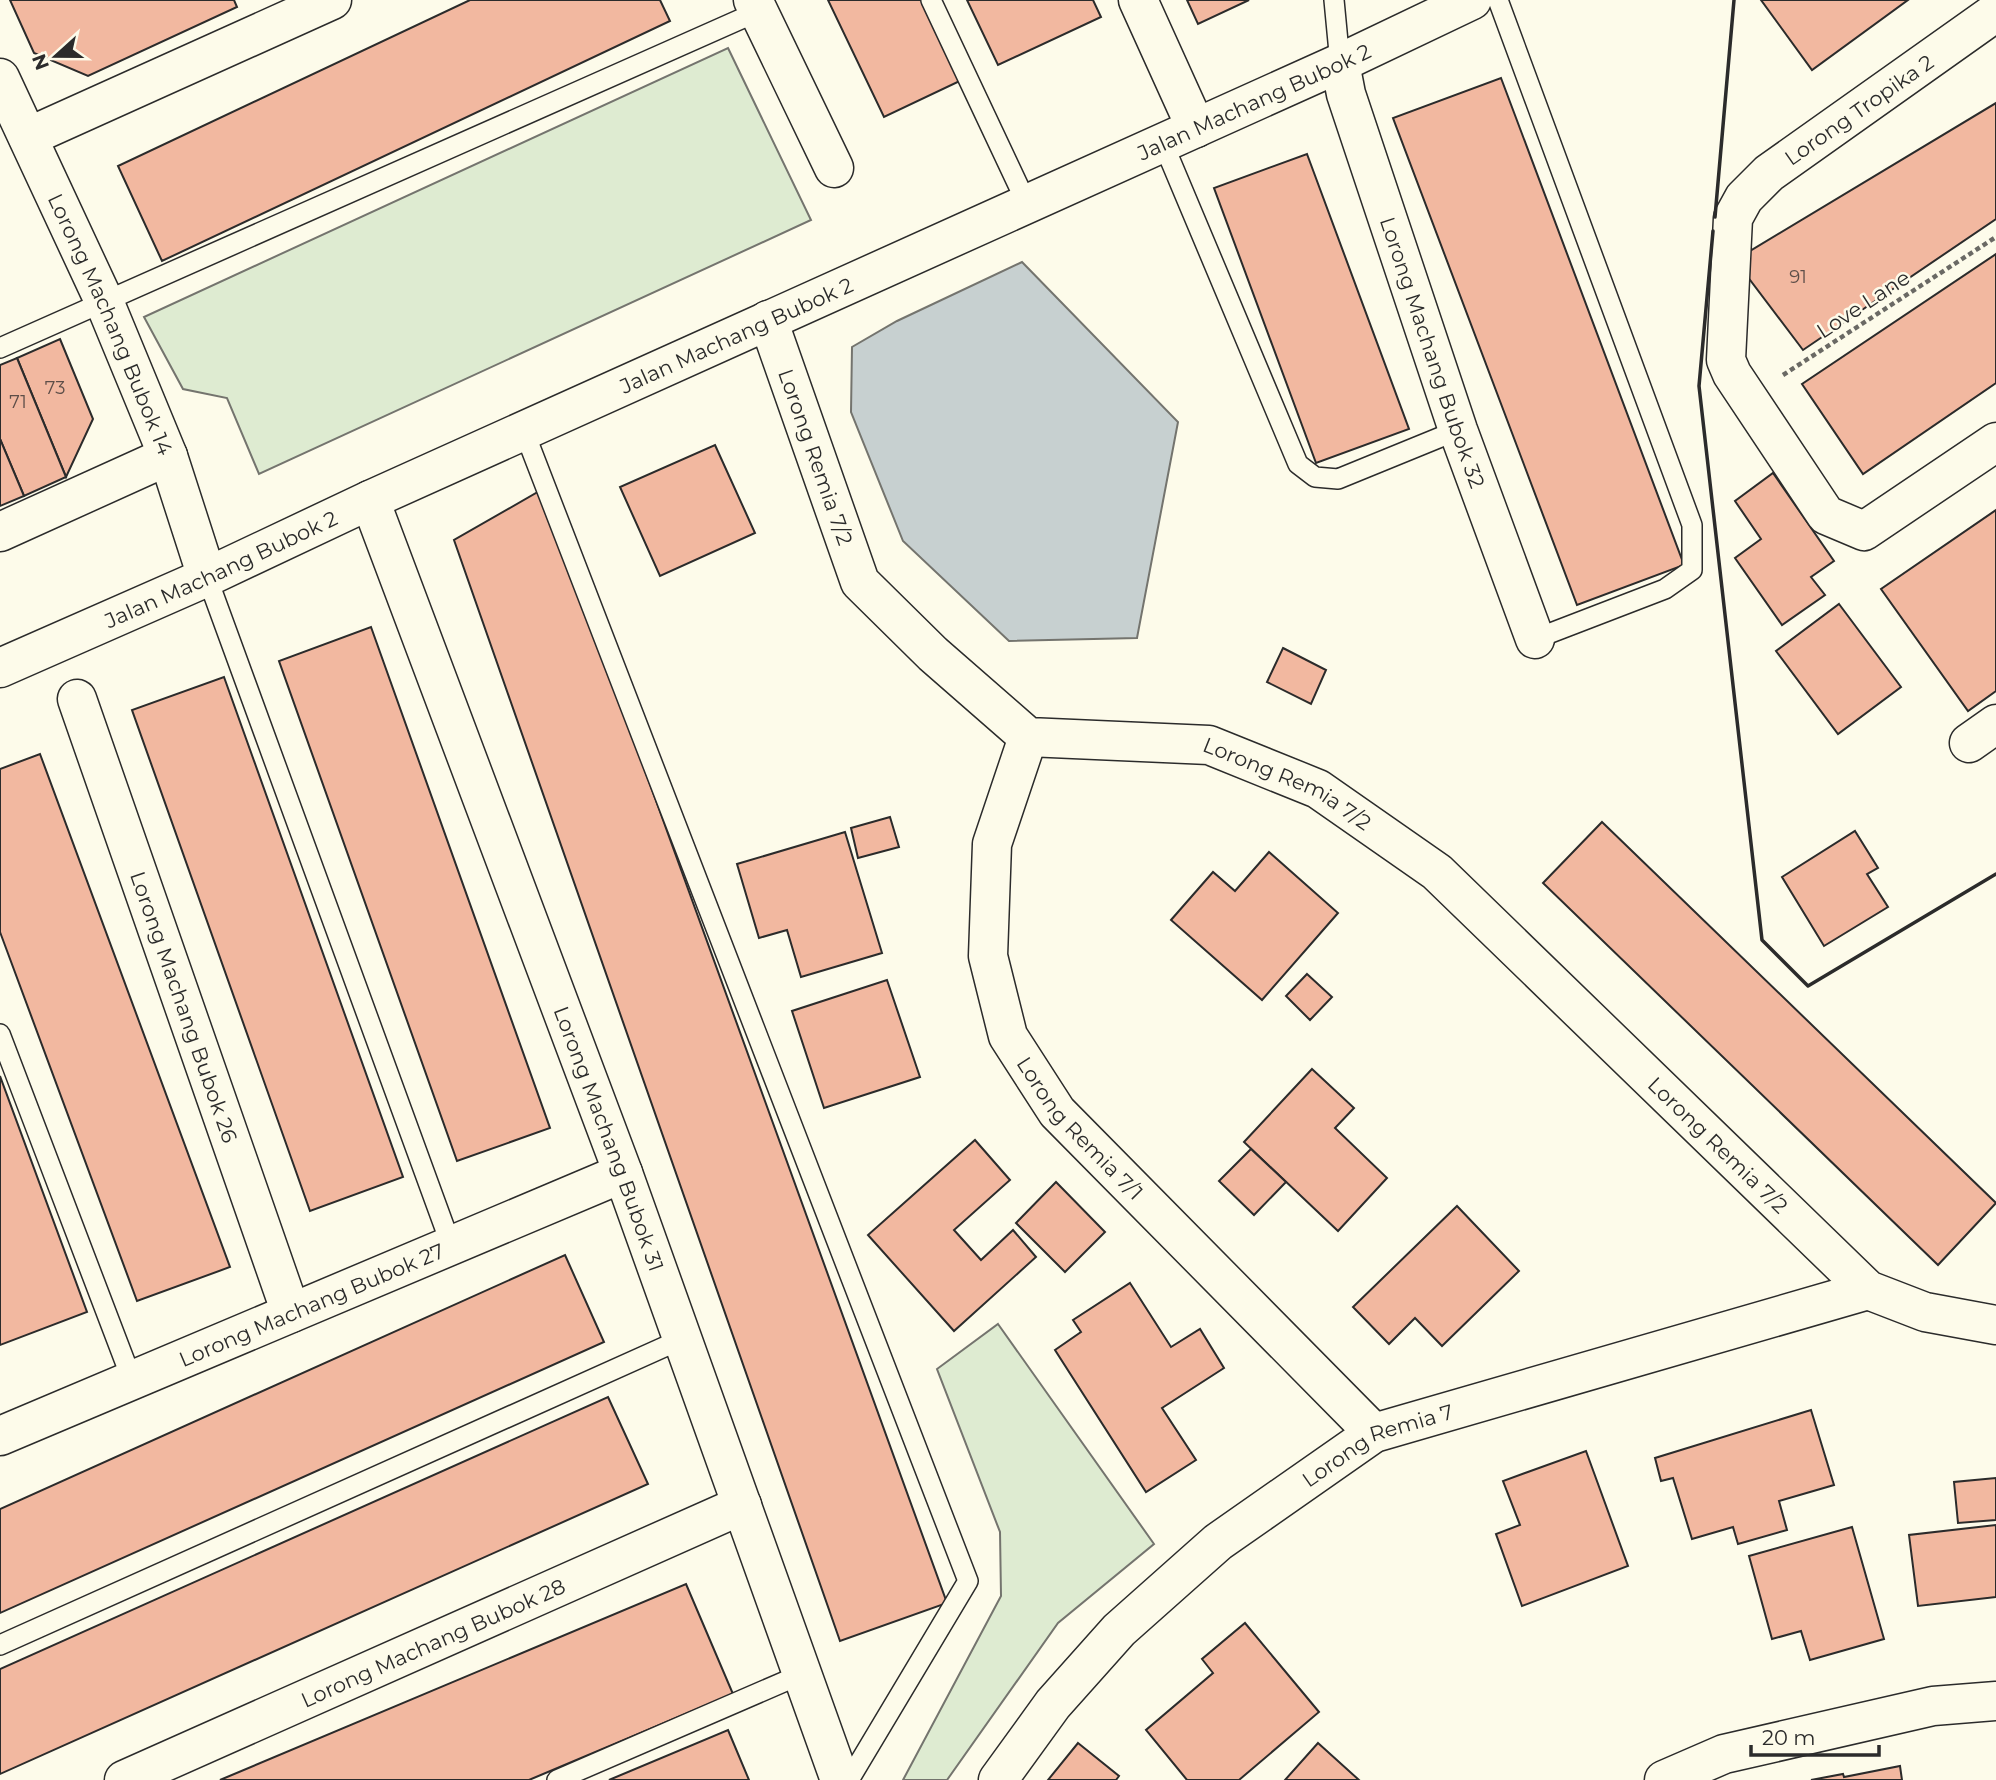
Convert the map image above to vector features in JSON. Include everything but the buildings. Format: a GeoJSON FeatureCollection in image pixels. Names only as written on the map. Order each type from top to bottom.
{"type":"FeatureCollection","features":[{"type":"Feature","properties":{"kind":"street"},"geometry":{"type":"LineString","coordinates":[[28,137],[332,0]]}},
{"type":"Feature","properties":{"kind":"street"},"geometry":{"type":"LineString","coordinates":[[1138,0],[1180,135]]}},
{"type":"Feature","properties":{"kind":"street","name":"Jalan Machang Bubok 2"},"geometry":{"type":"LineString","coordinates":[[0,668],[207,577],[370,500],[1340,63],[1472,0]]}},
{"type":"Feature","properties":{"kind":"street"},"geometry":{"type":"LineString","coordinates":[[756,5],[834,168]]}},
{"type":"Feature","properties":{"kind":"street","name":"Lorong Tropika 2"},"geometry":{"type":"LineString","coordinates":[[1748,398],[1726,360],[1733,218],[1744,198],[1769,173],[1996,12]]}},
{"type":"Feature","properties":{"kind":"street","name":"Lorong Machang Bubok 32"},"geometry":{"type":"LineString","coordinates":[[1340,63],[1346,94],[1458,430],[1535,639]]}},
{"type":"Feature","properties":{"kind":"street","name":"Lorong Machang Bubok 14"},"geometry":{"type":"LineString","coordinates":[[0,78],[104,301],[168,456],[207,577]]}},
{"type":"Feature","properties":{"kind":"street","name":"Lorong Remia 7/2"},"geometry":{"type":"LineString","coordinates":[[768,320],[860,582],[933,654],[1028,737],[1209,745],[1318,789],[1437,872],[1868,1290]]}},
{"type":"Feature","properties":{"kind":"street"},"geometry":{"type":"LineString","coordinates":[[1748,398],[1826,515],[1864,531],[1996,442]]}},
{"type":"Feature","properties":{"kind":"street"},"geometry":{"type":"LineString","coordinates":[[0,532],[168,456]]}},
{"type":"Feature","properties":{"kind":"street","name":"Lorong Machang Bubok 31"},"geometry":{"type":"LineString","coordinates":[[370,500],[623,1173],[840,1780]]}},
{"type":"Feature","properties":{"kind":"street","name":"Lorong Machang Bubok 26"},"geometry":{"type":"LineString","coordinates":[[77,699],[291,1313]]}},
{"type":"Feature","properties":{"kind":"street","name":"Lorong Remia 7/1"},"geometry":{"type":"LineString","coordinates":[[1028,737],[992,844],[988,956],[1007,1035],[1057,1112],[1374,1433]]}},
{"type":"Feature","properties":{"kind":"street","name":"Lorong Machang Bubok 27"},"geometry":{"type":"LineString","coordinates":[[0,1436],[623,1173]]}},
{"type":"Feature","properties":{"kind":"street"},"geometry":{"type":"LineString","coordinates":[[1868,1290],[1925,1312],[1996,1325]]}},
{"type":"Feature","properties":{"kind":"street","name":"Lorong Remia 7"},"geometry":{"type":"LineString","coordinates":[[999,1780],[1053,1704],[1119,1630],[1218,1542],[1374,1433],[1868,1290]]}},
{"type":"Feature","properties":{"kind":"street","name":"Lorong Machang Bubok 28"},"geometry":{"type":"LineString","coordinates":[[124,1780],[742,1505]]}},
{"type":"Feature","properties":{"kind":"street"},"geometry":{"type":"LineString","coordinates":[[1664,1780],[1724,1754],[1933,1706],[1996,1701]]}},
{"type":"Feature","properties":{"kind":"lane"},"geometry":{"type":"LineString","coordinates":[[931,0],[1027,204]]}},
{"type":"Feature","properties":{"kind":"lane"},"geometry":{"type":"LineString","coordinates":[[1334,0],[1340,63]]}},
{"type":"Feature","properties":{"kind":"lane"},"geometry":{"type":"LineString","coordinates":[[1498,0],[1692,525],[1692,570],[1665,589],[1535,639]]}},
{"type":"Feature","properties":{"kind":"lane"},"geometry":{"type":"LineString","coordinates":[[0,348],[756,5]]}},
{"type":"Feature","properties":{"kind":"lane"},"geometry":{"type":"LineString","coordinates":[[1180,135],[1298,464],[1315,477],[1338,479],[1458,430]]}},
{"type":"Feature","properties":{"kind":"lane"},"geometry":{"type":"LineString","coordinates":[[524,431],[968,1581],[849,1780]]}},
{"type":"Feature","properties":{"kind":"lane"},"geometry":{"type":"LineString","coordinates":[[207,577],[451,1245]]}},
{"type":"Feature","properties":{"kind":"lane"},"geometry":{"type":"LineString","coordinates":[[0,1034],[132,1380]]}},
{"type":"Feature","properties":{"kind":"lane"},"geometry":{"type":"LineString","coordinates":[[0,1645],[682,1339]]}},
{"type":"Feature","properties":{"kind":"lane"},"geometry":{"type":"LineString","coordinates":[[557,1780],[802,1674]]}},
{"type":"Feature","properties":{"kind":"path","name":"Love Lane"},"geometry":{"type":"LineString","coordinates":[[1748,398],[1996,237]]}},
{"type":"Feature","properties":{"kind":"green space"},"geometry":{"type":"Polygon","coordinates":[[[728,48],[811,220],[259,474],[227,398],[183,389],[144,317],[728,48]]]}},
{"type":"Feature","properties":{"kind":"green space"},"geometry":{"type":"Polygon","coordinates":[[[998,1324],[1154,1544],[1058,1623],[947,1780],[903,1780],[1001,1596],[1000,1532],[937,1369],[998,1324]]]}},
{"type":"Feature","properties":{"kind":"shaded area"},"geometry":{"type":"Polygon","coordinates":[[[1022,262],[1178,422],[1137,638],[1009,641],[903,541],[851,412],[852,347],[897,321],[1022,262]]]}},
{"type":"Feature","properties":{"kind":"wall"},"geometry":{"type":"LineString","coordinates":[[1715,217],[1734,0]]}},
{"type":"Feature","properties":{"kind":"wall"},"geometry":{"type":"LineString","coordinates":[[1713,231],[1699,386],[1762,940],[1808,986],[1996,874]]}}]}
